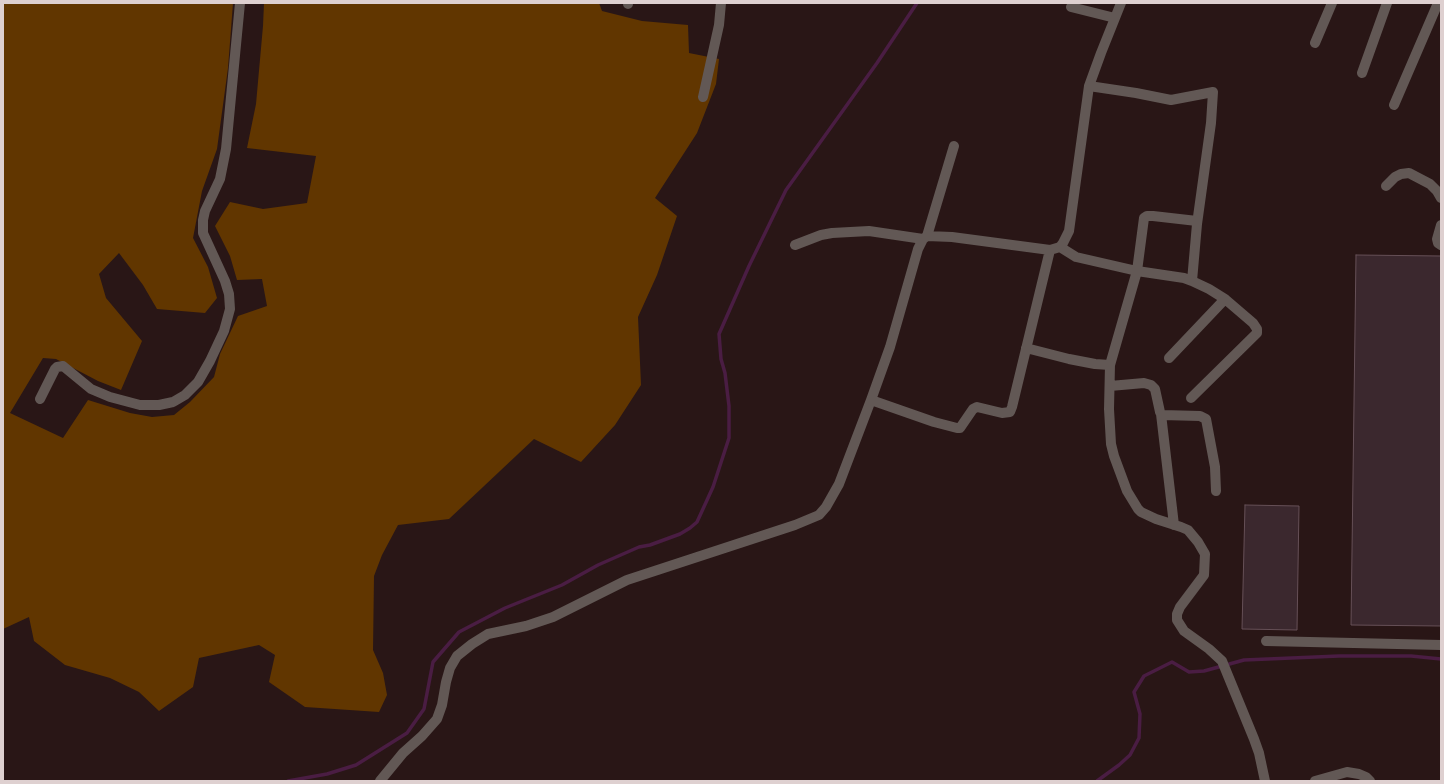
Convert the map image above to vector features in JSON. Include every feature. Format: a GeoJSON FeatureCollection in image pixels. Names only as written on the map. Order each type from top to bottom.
{"type":"FeatureCollection","features":[{"type":"Feature","properties":{"kind":"street"},"geometry":{"type":"LineString","coordinates":[[40,399],[57,366],[63,366],[91,389],[110,397],[140,404],[173,402],[185,395],[198,382],[210,361],[224,332],[230,309],[229,294],[225,281],[203,233],[203,220],[205,211],[220,178],[226,149],[240,3]]}},
{"type":"Feature","properties":{"kind":"street"},"geometry":{"type":"LineString","coordinates":[[703,97],[719,25],[721,3]]}},
{"type":"Feature","properties":{"kind":"street"},"geometry":{"type":"LineString","coordinates":[[871,400],[934,422],[957,428],[960,428],[973,409],[977,407],[1010,412],[1026,348],[1055,249],[1067,236],[1089,86],[1121,3]]}},
{"type":"Feature","properties":{"kind":"street"},"geometry":{"type":"LineString","coordinates":[[1315,43],[1332,3]]}},
{"type":"Feature","properties":{"kind":"street"},"geometry":{"type":"LineString","coordinates":[[1362,73],[1387,3]]}},
{"type":"Feature","properties":{"kind":"street"},"geometry":{"type":"LineString","coordinates":[[1394,105],[1438,3]]}},
{"type":"Feature","properties":{"kind":"street"},"geometry":{"type":"LineString","coordinates":[[1071,7],[1115,18]]}},
{"type":"Feature","properties":{"kind":"street"},"geometry":{"type":"LineString","coordinates":[[1089,86],[1171,100],[1213,92],[1211,123],[1197,221],[1192,281]]}},
{"type":"Feature","properties":{"kind":"street"},"geometry":{"type":"LineString","coordinates":[[380,781],[403,753],[422,736],[437,719],[442,706],[450,668],[457,656],[488,634],[526,626],[553,617],[628,580],[795,525],[819,515],[826,507],[840,484],[871,400],[890,347],[918,249],[925,237],[954,146]]}},
{"type":"Feature","properties":{"kind":"street"},"geometry":{"type":"LineString","coordinates":[[1386,186],[1395,177],[1401,174],[1409,173],[1430,184],[1441,198]]}},
{"type":"Feature","properties":{"kind":"street"},"geometry":{"type":"LineString","coordinates":[[1197,221],[1153,216],[1147,216],[1144,218],[1137,271],[1110,365],[1109,409],[1111,444],[1127,491],[1141,512],[1164,522],[1182,527],[1193,535],[1205,554],[1206,560],[1204,575],[1180,607],[1177,614],[1177,620],[1184,631],[1209,649],[1224,664],[1259,753],[1265,781]]}},
{"type":"Feature","properties":{"kind":"street"},"geometry":{"type":"LineString","coordinates":[[1441,225],[1437,239],[1441,246]]}},
{"type":"Feature","properties":{"kind":"street"},"geometry":{"type":"LineString","coordinates":[[795,244],[821,235],[861,231],[925,237],[952,237],[1055,249],[1076,257],[1137,271],[1184,278],[1192,281],[1210,289],[1225,299],[1253,323],[1257,329],[1257,333],[1191,398]]}},
{"type":"Feature","properties":{"kind":"street"},"geometry":{"type":"LineString","coordinates":[[1169,358],[1225,299]]}},
{"type":"Feature","properties":{"kind":"street"},"geometry":{"type":"LineString","coordinates":[[1026,348],[1069,359],[1110,365]]}},
{"type":"Feature","properties":{"kind":"street"},"geometry":{"type":"LineString","coordinates":[[1110,386],[1144,383],[1151,385],[1155,389],[1161,414],[1174,525]]}},
{"type":"Feature","properties":{"kind":"street"},"geometry":{"type":"LineString","coordinates":[[1161,414],[1164,416],[1200,416],[1206,419],[1215,467],[1216,491]]}},
{"type":"Feature","properties":{"kind":"street"},"geometry":{"type":"LineString","coordinates":[[1266,641],[1441,645]]}},
{"type":"Feature","properties":{"kind":"street"},"geometry":{"type":"LineString","coordinates":[[1315,781],[1347,772],[1359,774],[1366,777],[1370,781]]}},
{"type":"Feature","properties":{"kind":"shaded area"},"geometry":{"type":"Polygon","coordinates":[[[3,3],[233,3],[228,68],[217,149],[202,191],[193,238],[208,267],[217,298],[205,313],[157,309],[143,285],[119,253],[99,274],[106,298],[142,341],[121,390],[98,381],[56,359],[43,358],[10,413],[63,438],[88,400],[130,413],[152,417],[174,415],[190,402],[214,377],[220,354],[238,316],[267,306],[262,279],[237,280],[230,256],[215,226],[230,202],[263,209],[307,203],[316,156],[247,148],[256,104],[264,3],[599,3],[602,11],[642,21],[688,25],[689,53],[719,59],[716,84],[697,133],[655,198],[677,216],[657,275],[638,317],[641,385],[615,425],[581,462],[534,439],[449,519],[398,525],[382,555],[374,576],[373,650],[383,673],[387,695],[379,712],[305,707],[269,682],[275,655],[259,645],[199,658],[193,687],[159,711],[139,692],[110,678],[65,665],[34,641],[29,617],[3,629],[3,3]]]}},
{"type":"Feature","properties":{"kind":"building"},"geometry":{"type":"Polygon","coordinates":[[[1356,255],[1441,256],[1441,626],[1351,625],[1356,255]]]}},
{"type":"Feature","properties":{"kind":"building"},"geometry":{"type":"Polygon","coordinates":[[[1245,505],[1299,506],[1297,630],[1242,629],[1245,505]]]}},
{"type":"Feature","properties":{"kind":"waterway"},"geometry":{"type":"LineString","coordinates":[[288,781],[327,774],[356,765],[407,733],[424,709],[433,662],[459,632],[505,608],[562,585],[598,565],[639,547],[650,545],[680,534],[697,522],[713,487],[729,438],[729,406],[725,373],[721,359],[719,334],[749,266],[786,190],[877,63],[917,3]]}},
{"type":"Feature","properties":{"kind":"waterway"},"geometry":{"type":"LineString","coordinates":[[1097,781],[1130,755],[1139,738],[1140,714],[1134,692],[1144,676],[1172,662],[1189,672],[1204,671],[1244,660],[1339,656],[1411,656],[1441,659]]}}]}
